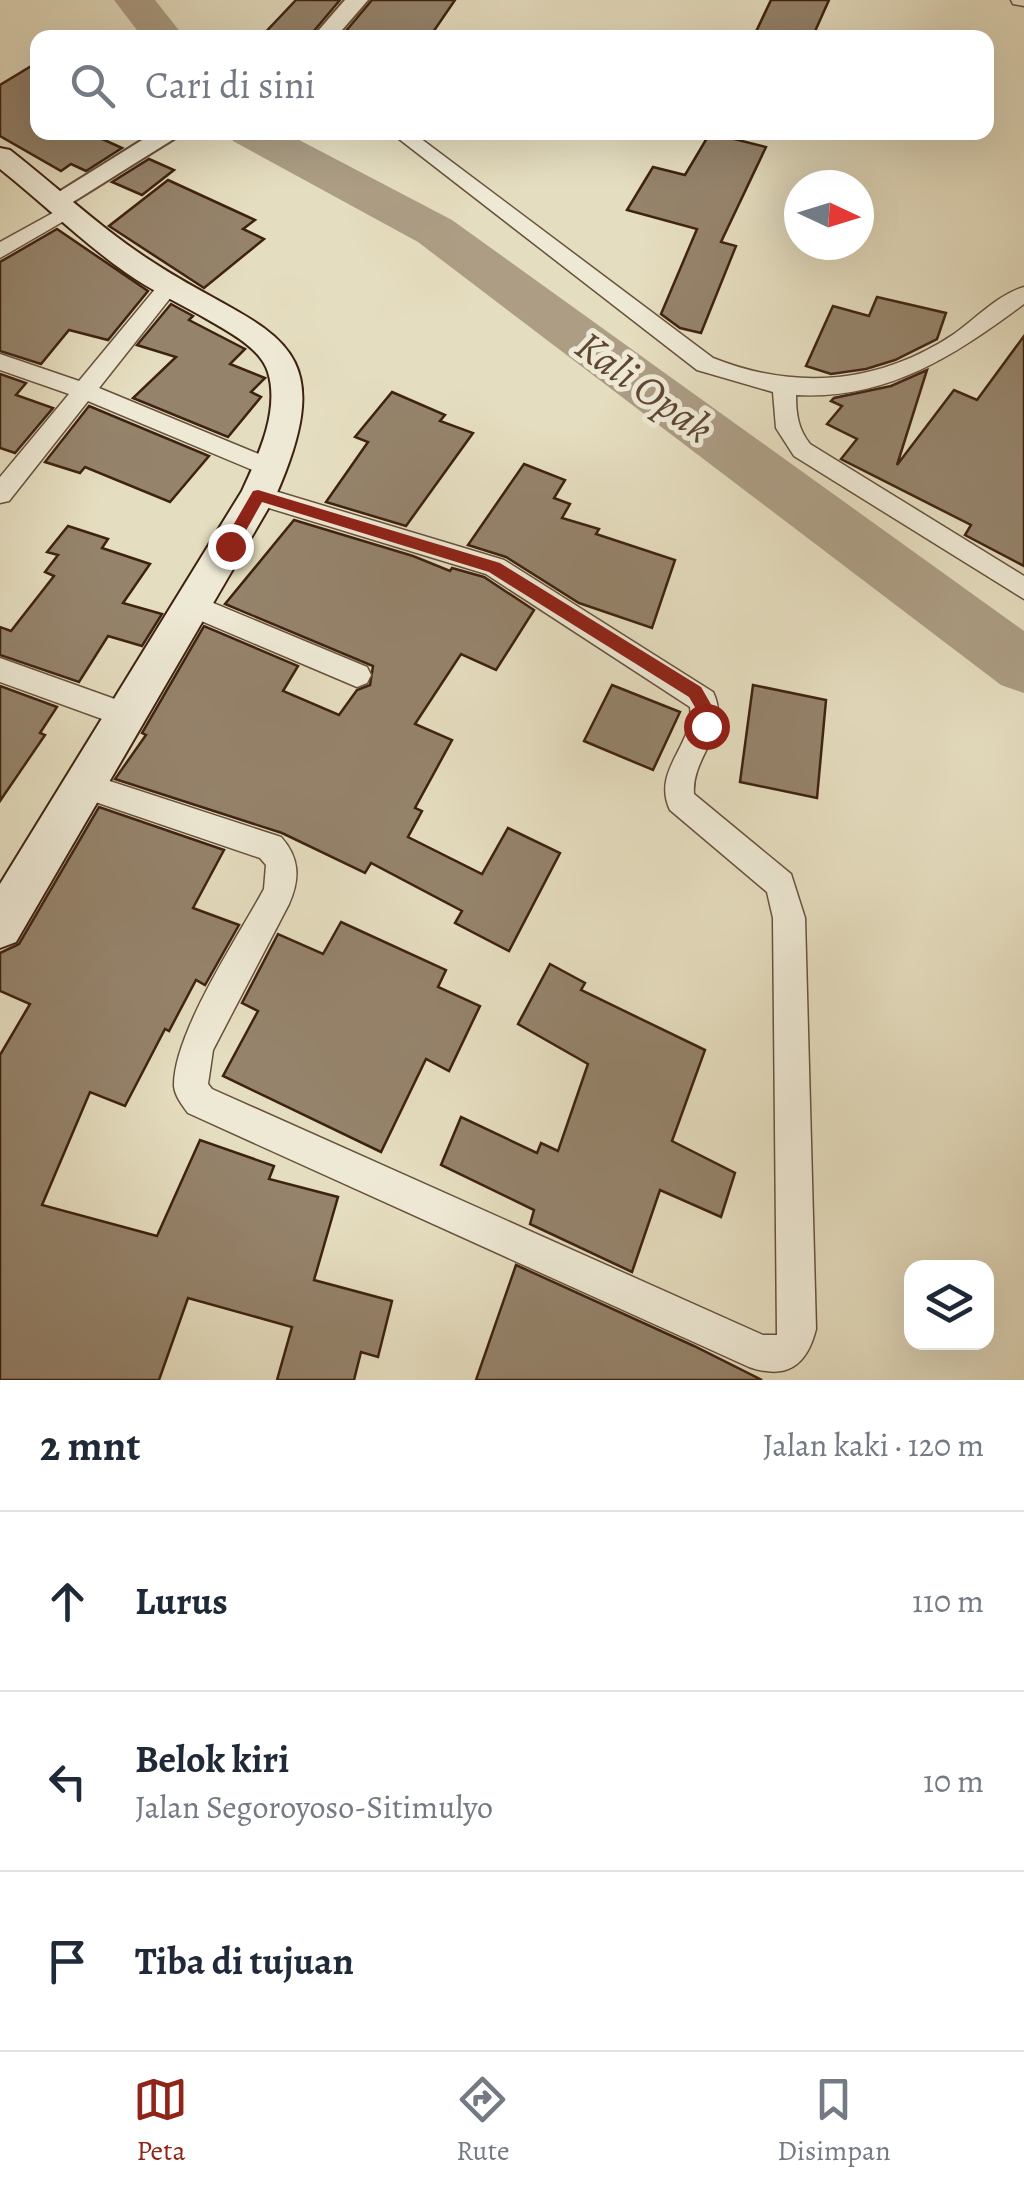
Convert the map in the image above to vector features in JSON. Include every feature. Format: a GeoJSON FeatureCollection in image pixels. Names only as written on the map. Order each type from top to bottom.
{"type":"FeatureCollection","features":[{"type":"Feature","properties":{"kind":"main road"},"geometry":{"type":"LineString","coordinates":[[0,156],[64,205],[96,236],[168,287],[253,333],[278,357],[288,387],[276,453],[264,482],[194,606],[0,926]]}},
{"type":"Feature","properties":{"kind":"street"},"geometry":{"type":"LineString","coordinates":[[330,30],[357,0]]}},
{"type":"Feature","properties":{"kind":"street"},"geometry":{"type":"LineString","coordinates":[[0,251],[160,140]]}},
{"type":"Feature","properties":{"kind":"street"},"geometry":{"type":"LineString","coordinates":[[410,140],[705,364],[731,376],[785,388],[845,386],[919,364],[1024,294]]}},
{"type":"Feature","properties":{"kind":"street"},"geometry":{"type":"LineString","coordinates":[[0,494],[168,287]]}},
{"type":"Feature","properties":{"kind":"street"},"geometry":{"type":"LineString","coordinates":[[0,362],[85,390],[264,482],[495,567],[703,700],[706,726],[678,776],[680,801],[780,884],[789,918],[797,1329],[793,1346],[780,1356],[762,1354],[200,1101],[190,1088],[196,1047],[278,894],[284,874],[281,858],[270,847],[82,785]]}},
{"type":"Feature","properties":{"kind":"street"},"geometry":{"type":"LineString","coordinates":[[785,388],[784,420],[789,437],[802,450],[1024,589]]}},
{"type":"Feature","properties":{"kind":"street"},"geometry":{"type":"LineString","coordinates":[[194,606],[357,675]]}},
{"type":"Feature","properties":{"kind":"street"},"geometry":{"type":"LineString","coordinates":[[0,670],[127,716]]}},
{"type":"Feature","properties":{"kind":"building"},"geometry":{"type":"Polygon","coordinates":[[[296,0],[340,0],[315,30],[268,30],[296,0]]]}},
{"type":"Feature","properties":{"kind":"building"},"geometry":{"type":"Polygon","coordinates":[[[372,0],[455,0],[434,30],[347,30],[372,0]]]}},
{"type":"Feature","properties":{"kind":"building"},"geometry":{"type":"Polygon","coordinates":[[[771,0],[829,0],[816,30],[757,30],[771,0]]]}},
{"type":"Feature","properties":{"kind":"building"},"geometry":{"type":"Polygon","coordinates":[[[30,67],[30,140],[104,140],[122,148],[86,171],[71,164],[61,171],[0,136],[0,85],[30,67]]]}},
{"type":"Feature","properties":{"kind":"building"},"geometry":{"type":"Polygon","coordinates":[[[706,140],[738,140],[766,147],[721,242],[736,246],[701,333],[680,328],[661,314],[697,229],[627,210],[653,167],[685,175],[706,140]]]}},
{"type":"Feature","properties":{"kind":"building"},"geometry":{"type":"Polygon","coordinates":[[[149,159],[174,170],[142,195],[112,182],[149,159]]]}},
{"type":"Feature","properties":{"kind":"building"},"geometry":{"type":"Polygon","coordinates":[[[168,180],[255,220],[243,229],[264,239],[204,288],[109,226],[168,180]]]}},
{"type":"Feature","properties":{"kind":"building"},"geometry":{"type":"Polygon","coordinates":[[[57,229],[148,291],[108,340],[69,330],[41,364],[0,351],[0,262],[57,229]]]}},
{"type":"Feature","properties":{"kind":"building"},"geometry":{"type":"Polygon","coordinates":[[[877,297],[946,313],[937,339],[866,369],[831,374],[806,366],[833,306],[869,316],[877,297]]]}},
{"type":"Feature","properties":{"kind":"building"},"geometry":{"type":"Polygon","coordinates":[[[171,304],[193,316],[189,320],[245,349],[230,364],[265,378],[251,392],[261,397],[228,437],[133,398],[176,357],[137,345],[171,304]]]}},
{"type":"Feature","properties":{"kind":"building"},"geometry":{"type":"Polygon","coordinates":[[[1024,336],[1024,566],[965,535],[971,525],[841,459],[857,439],[827,424],[842,406],[831,401],[834,398],[891,386],[927,370],[897,465],[954,390],[977,400],[1024,336]]]}},
{"type":"Feature","properties":{"kind":"building"},"geometry":{"type":"Polygon","coordinates":[[[0,374],[26,383],[16,395],[53,408],[15,453],[0,448],[0,374]]]}},
{"type":"Feature","properties":{"kind":"building"},"geometry":{"type":"Polygon","coordinates":[[[392,392],[445,415],[440,421],[473,433],[406,526],[326,502],[368,442],[355,437],[392,392]]]}},
{"type":"Feature","properties":{"kind":"building"},"geometry":{"type":"Polygon","coordinates":[[[89,406],[209,456],[170,502],[85,467],[80,473],[45,462],[89,406]]]}},
{"type":"Feature","properties":{"kind":"building"},"geometry":{"type":"Polygon","coordinates":[[[524,464],[565,480],[554,498],[570,504],[562,518],[599,529],[596,534],[675,560],[652,628],[579,603],[506,557],[468,545],[524,464]]]}},
{"type":"Feature","properties":{"kind":"building"},"geometry":{"type":"Polygon","coordinates":[[[294,520],[450,571],[452,568],[484,577],[534,610],[496,670],[461,654],[415,724],[452,740],[415,808],[422,811],[408,837],[482,874],[508,828],[560,853],[509,951],[455,923],[462,911],[371,863],[365,873],[282,833],[115,779],[146,735],[142,733],[204,626],[298,666],[283,691],[339,715],[357,690],[370,685],[373,666],[225,604],[294,520]]]}},
{"type":"Feature","properties":{"kind":"building"},"geometry":{"type":"Polygon","coordinates":[[[68,526],[108,539],[102,548],[150,564],[123,603],[162,614],[142,646],[108,636],[79,682],[0,655],[0,627],[11,631],[54,576],[45,572],[58,555],[47,552],[68,526]]]}},
{"type":"Feature","properties":{"kind":"building"},"geometry":{"type":"Polygon","coordinates":[[[612,685],[680,712],[653,770],[584,741],[612,685]]]}},
{"type":"Feature","properties":{"kind":"building"},"geometry":{"type":"Polygon","coordinates":[[[753,685],[826,700],[817,798],[740,782],[753,685]]]}},
{"type":"Feature","properties":{"kind":"building"},"geometry":{"type":"Polygon","coordinates":[[[0,686],[57,707],[40,733],[45,735],[0,801],[0,686]]]}},
{"type":"Feature","properties":{"kind":"building"},"geometry":{"type":"Polygon","coordinates":[[[99,807],[224,850],[193,908],[239,925],[205,985],[196,980],[169,1031],[165,1029],[125,1106],[90,1092],[42,1205],[157,1236],[200,1140],[274,1166],[269,1179],[338,1197],[314,1280],[392,1301],[378,1357],[361,1352],[354,1380],[277,1380],[292,1327],[188,1298],[159,1380],[0,1380],[0,1055],[30,1004],[0,991],[0,953],[19,944],[99,807]]]}},
{"type":"Feature","properties":{"kind":"building"},"geometry":{"type":"Polygon","coordinates":[[[341,922],[446,970],[438,987],[480,1006],[449,1071],[426,1059],[381,1152],[223,1076],[258,1011],[242,1003],[278,934],[323,954],[341,922]]]}},
{"type":"Feature","properties":{"kind":"building"},"geometry":{"type":"Polygon","coordinates":[[[550,964],[585,983],[581,990],[705,1050],[672,1141],[735,1173],[721,1217],[660,1190],[632,1272],[530,1224],[534,1210],[441,1165],[461,1117],[537,1153],[541,1143],[558,1151],[588,1064],[518,1024],[550,964]]]}},
{"type":"Feature","properties":{"kind":"building"},"geometry":{"type":"Polygon","coordinates":[[[516,1265],[694,1346],[762,1380],[476,1380],[516,1265]]]}},
{"type":"Feature","properties":{"kind":"waterway","name":"Kali Opak"},"geometry":{"type":"LineString","coordinates":[[134,0],[158,30]]}},
{"type":"Feature","properties":{"kind":"waterway","name":"Kali Opak"},"geometry":{"type":"LineString","coordinates":[[264,140],[435,231],[1024,666]]}},
{"type":"Feature","properties":{"kind":"route"},"geometry":{"type":"LineString","coordinates":[[230,546],[258,495],[474,558],[495,567],[695,692],[708,713],[706,726]]}}]}
